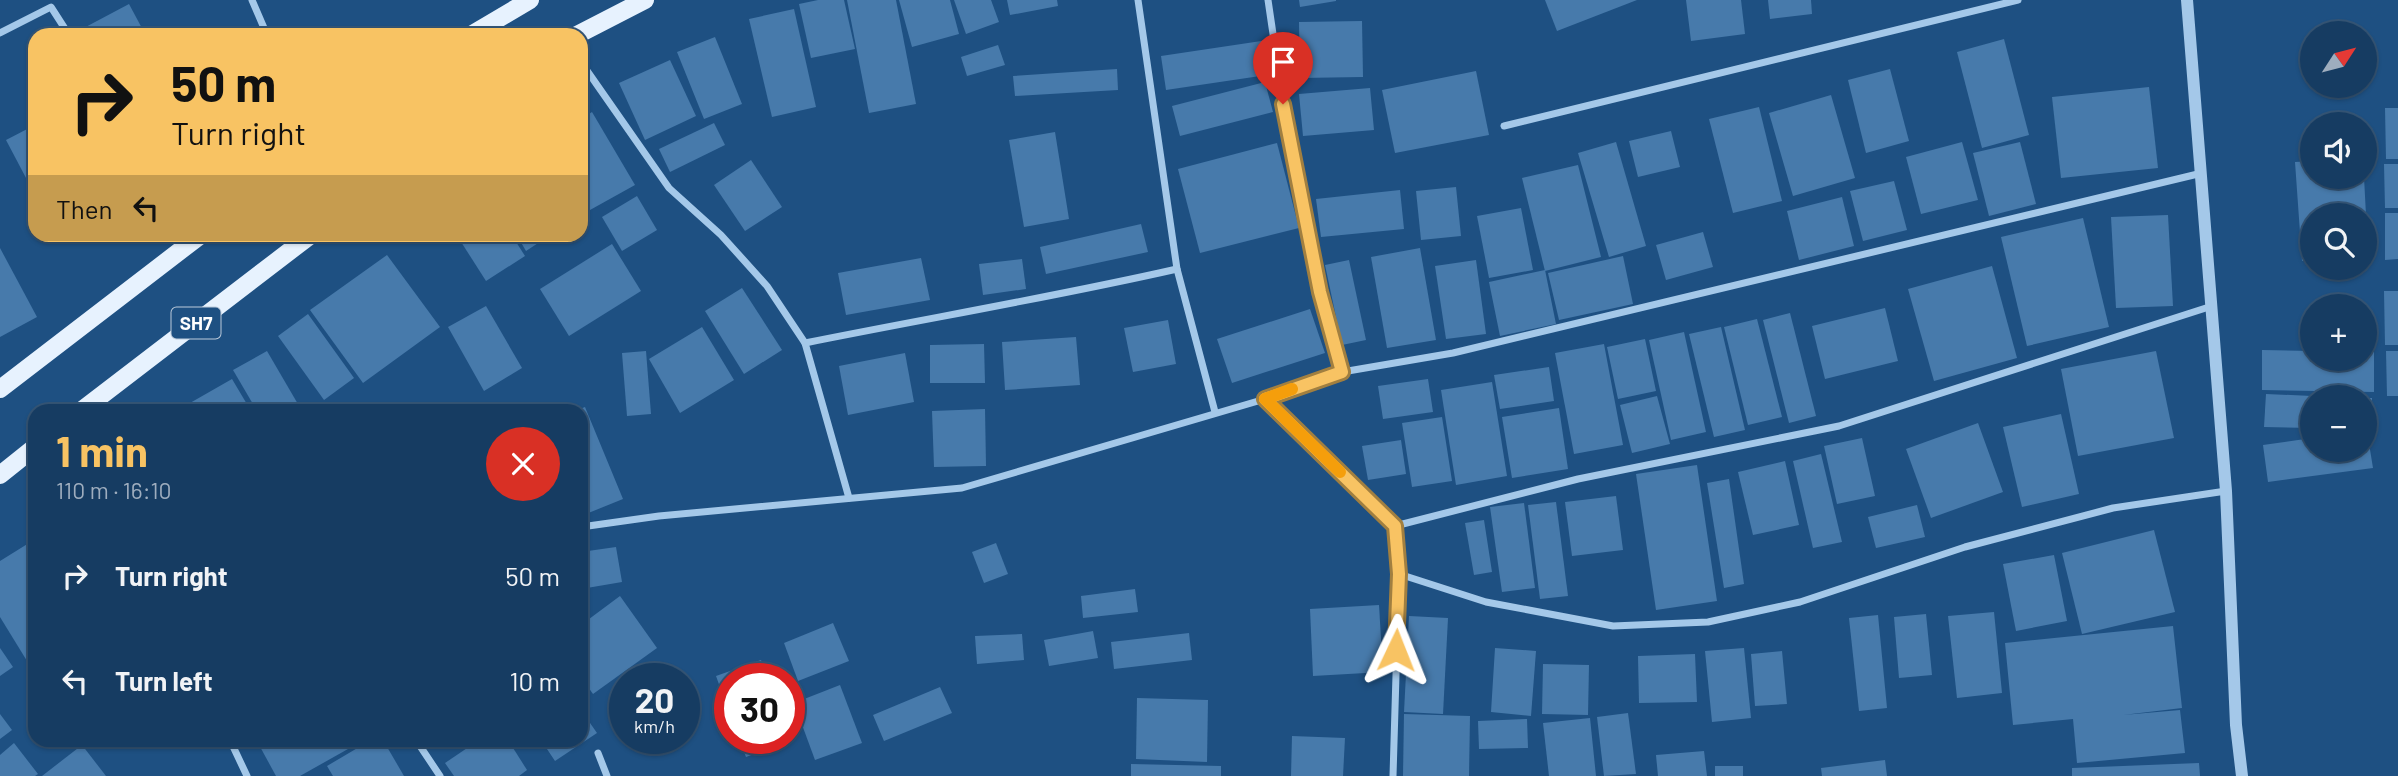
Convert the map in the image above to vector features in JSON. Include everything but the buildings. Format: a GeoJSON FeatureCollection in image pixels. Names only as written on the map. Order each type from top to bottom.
{"type":"FeatureCollection","features":[{"type":"Feature","properties":{"kind":"main road"},"geometry":{"type":"LineString","coordinates":[[483,28],[530,0]]}},
{"type":"Feature","properties":{"kind":"main road"},"geometry":{"type":"LineString","coordinates":[[588,29],[645,0]]}},
{"type":"Feature","properties":{"kind":"main road"},"geometry":{"type":"LineString","coordinates":[[2,383],[189,242]]}},
{"type":"Feature","properties":{"kind":"main road","name":"SH7"},"geometry":{"type":"LineString","coordinates":[[90,404],[302,242]]}},
{"type":"Feature","properties":{"kind":"main road"},"geometry":{"type":"LineString","coordinates":[[0,475],[28,453]]}},
{"type":"Feature","properties":{"kind":"street"},"geometry":{"type":"LineString","coordinates":[[252,0],[264,28]]}},
{"type":"Feature","properties":{"kind":"street"},"geometry":{"type":"LineString","coordinates":[[1138,0],[1177,269],[1215,412]]}},
{"type":"Feature","properties":{"kind":"street"},"geometry":{"type":"LineString","coordinates":[[1268,0],[1283,104],[1320,292],[1342,372]]}},
{"type":"Feature","properties":{"kind":"street"},"geometry":{"type":"LineString","coordinates":[[1504,126],[2018,0]]}},
{"type":"Feature","properties":{"kind":"street"},"geometry":{"type":"LineString","coordinates":[[2188,0],[2225,492],[2236,725],[2242,776]]}},
{"type":"Feature","properties":{"kind":"street"},"geometry":{"type":"LineString","coordinates":[[0,33],[49,4],[64,28]]}},
{"type":"Feature","properties":{"kind":"street"},"geometry":{"type":"LineString","coordinates":[[588,72],[669,188],[721,235],[767,286],[805,343],[849,498]]}},
{"type":"Feature","properties":{"kind":"street"},"geometry":{"type":"LineString","coordinates":[[588,526],[659,516],[962,488],[1265,399],[1342,372],[1453,353],[2202,173]]}},
{"type":"Feature","properties":{"kind":"street"},"geometry":{"type":"LineString","coordinates":[[805,343],[1001,303],[1099,287],[1177,269]]}},
{"type":"Feature","properties":{"kind":"street"},"geometry":{"type":"LineString","coordinates":[[1395,526],[1578,479],[1839,426],[2209,307]]}},
{"type":"Feature","properties":{"kind":"street"},"geometry":{"type":"LineString","coordinates":[[103,404],[107,391]]}},
{"type":"Feature","properties":{"kind":"street"},"geometry":{"type":"LineString","coordinates":[[1265,399],[1395,526],[1399,574],[1393,776]]}},
{"type":"Feature","properties":{"kind":"street"},"geometry":{"type":"LineString","coordinates":[[1399,574],[1486,602],[1613,626],[1708,622],[1801,601],[1965,547],[2113,508],[2225,492]]}},
{"type":"Feature","properties":{"kind":"street"},"geometry":{"type":"LineString","coordinates":[[233,747],[247,776]]}},
{"type":"Feature","properties":{"kind":"street"},"geometry":{"type":"LineString","coordinates":[[421,747],[440,776]]}},
{"type":"Feature","properties":{"kind":"street"},"geometry":{"type":"LineString","coordinates":[[598,753],[607,776]]}},
{"type":"Feature","properties":{"kind":"slow traffic"},"geometry":{"type":"LineString","coordinates":[[1292,389],[1265,399],[1340,472]]}},
{"type":"Feature","properties":{"kind":"route"},"geometry":{"type":"LineString","coordinates":[[1283,104],[1320,292],[1342,372],[1265,399],[1395,526],[1399,574],[1396,650]]}}]}
